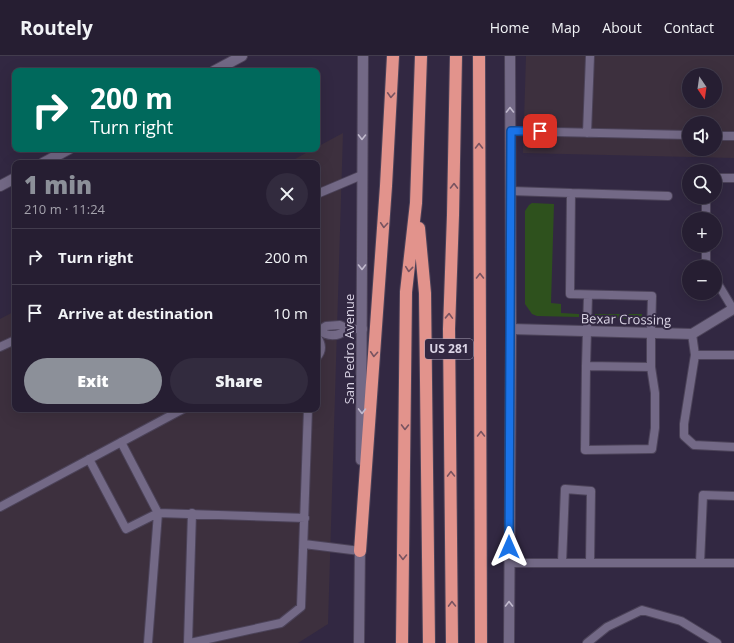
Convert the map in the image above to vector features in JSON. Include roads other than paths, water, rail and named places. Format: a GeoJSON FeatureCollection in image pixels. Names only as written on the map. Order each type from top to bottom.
{"type":"FeatureCollection","features":[{"type":"Feature","properties":{"kind":"highway"},"geometry":{"type":"LineString","coordinates":[[360,551],[386,186],[393,56]]}},
{"type":"Feature","properties":{"kind":"highway","name":"US 281"},"geometry":{"type":"LineString","coordinates":[[402,643],[406,292],[416,203],[421,56]]}},
{"type":"Feature","properties":{"kind":"highway","name":"US 281"},"geometry":{"type":"LineString","coordinates":[[452,643],[449,329],[456,56]]}},
{"type":"Feature","properties":{"kind":"highway"},"geometry":{"type":"LineString","coordinates":[[479,56],[481,643]]}},
{"type":"Feature","properties":{"kind":"highway"},"geometry":{"type":"LineString","coordinates":[[416,203],[425,293],[429,643]]}},
{"type":"Feature","properties":{"kind":"main road"},"geometry":{"type":"LineString","coordinates":[[220,68],[242,56]]}},
{"type":"Feature","properties":{"kind":"main road","name":"San Pedro Avenue"},"geometry":{"type":"LineString","coordinates":[[359,643],[363,329],[363,56]]}},
{"type":"Feature","properties":{"kind":"main road"},"geometry":{"type":"LineString","coordinates":[[509,643],[511,329],[510,56]]}},
{"type":"Feature","properties":{"kind":"main road"},"geometry":{"type":"LineString","coordinates":[[49,160],[63,152]]}},
{"type":"Feature","properties":{"kind":"main road"},"geometry":{"type":"LineString","coordinates":[[0,186],[12,180]]}},
{"type":"Feature","properties":{"kind":"main road"},"geometry":{"type":"LineString","coordinates":[[692,334],[733,310]]}},
{"type":"Feature","properties":{"kind":"main road","name":"Bexar Crossing"},"geometry":{"type":"LineString","coordinates":[[511,329],[692,334]]}},
{"type":"Feature","properties":{"kind":"lane"},"geometry":{"type":"LineString","coordinates":[[588,133],[590,56]]}},
{"type":"Feature","properties":{"kind":"lane"},"geometry":{"type":"LineString","coordinates":[[511,131],[682,135]]}},
{"type":"Feature","properties":{"kind":"lane"},"geometry":{"type":"LineString","coordinates":[[722,136],[734,136]]}},
{"type":"Feature","properties":{"kind":"lane"},"geometry":{"type":"LineString","coordinates":[[320,193],[362,175]]}},
{"type":"Feature","properties":{"kind":"lane"},"geometry":{"type":"LineString","coordinates":[[722,178],[734,178]]}},
{"type":"Feature","properties":{"kind":"lane"},"geometry":{"type":"LineString","coordinates":[[511,191],[668,196]]}},
{"type":"Feature","properties":{"kind":"lane"},"geometry":{"type":"LineString","coordinates":[[571,193],[570,294],[652,296],[650,333],[651,367],[655,393],[655,428],[652,449],[585,450],[588,295]]}},
{"type":"Feature","properties":{"kind":"lane"},"geometry":{"type":"LineString","coordinates":[[722,291],[733,310]]}},
{"type":"Feature","properties":{"kind":"lane"},"geometry":{"type":"LineString","coordinates":[[320,331],[326,326],[340,325],[348,329],[363,329]]}},
{"type":"Feature","properties":{"kind":"lane"},"geometry":{"type":"LineString","coordinates":[[692,334],[695,355],[684,424],[684,436],[694,445],[734,447]]}},
{"type":"Feature","properties":{"kind":"lane"},"geometry":{"type":"LineString","coordinates":[[0,347],[12,341]]}},
{"type":"Feature","properties":{"kind":"lane"},"geometry":{"type":"LineString","coordinates":[[320,342],[320,352]]}},
{"type":"Feature","properties":{"kind":"lane"},"geometry":{"type":"LineString","coordinates":[[695,355],[734,355]]}},
{"type":"Feature","properties":{"kind":"lane"},"geometry":{"type":"LineString","coordinates":[[586,366],[651,367]]}},
{"type":"Feature","properties":{"kind":"lane"},"geometry":{"type":"LineString","coordinates":[[0,507],[177,412]]}},
{"type":"Feature","properties":{"kind":"lane"},"geometry":{"type":"LineString","coordinates":[[192,513],[189,643],[281,623],[301,608],[308,412]]}},
{"type":"Feature","properties":{"kind":"lane"},"geometry":{"type":"LineString","coordinates":[[121,442],[158,513],[148,643]]}},
{"type":"Feature","properties":{"kind":"lane"},"geometry":{"type":"LineString","coordinates":[[89,459],[126,529],[158,513],[305,518]]}},
{"type":"Feature","properties":{"kind":"lane"},"geometry":{"type":"LineString","coordinates":[[562,563],[565,489],[591,491],[590,563]]}},
{"type":"Feature","properties":{"kind":"lane"},"geometry":{"type":"LineString","coordinates":[[700,563],[703,495],[734,496]]}},
{"type":"Feature","properties":{"kind":"lane"},"geometry":{"type":"LineString","coordinates":[[304,544],[360,551]]}},
{"type":"Feature","properties":{"kind":"lane"},"geometry":{"type":"LineString","coordinates":[[509,563],[734,563]]}},
{"type":"Feature","properties":{"kind":"lane"},"geometry":{"type":"LineString","coordinates":[[587,643],[606,627],[642,610],[681,621],[717,643]]}}]}
